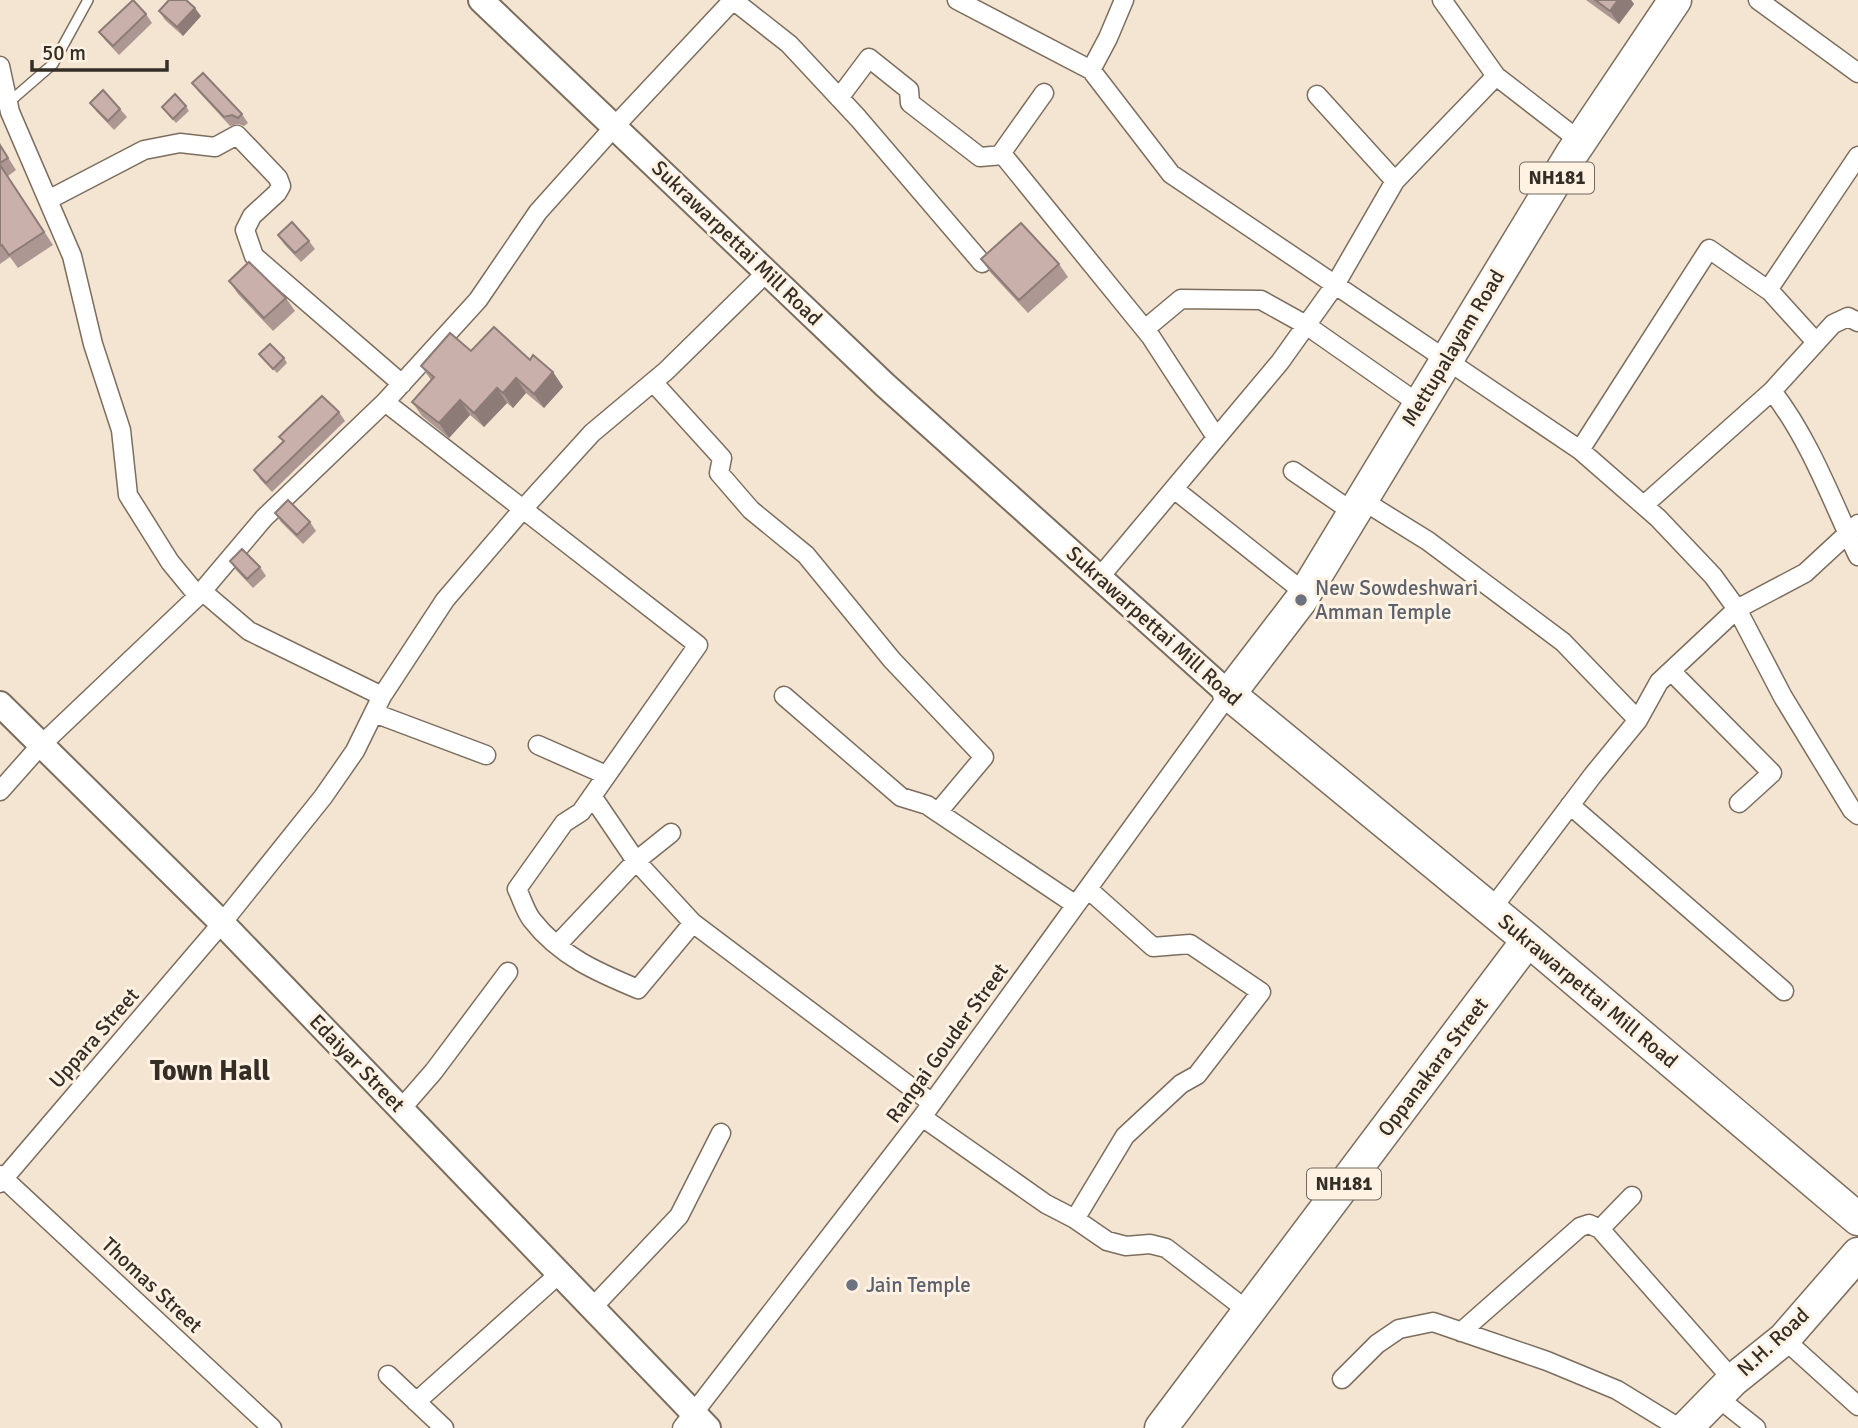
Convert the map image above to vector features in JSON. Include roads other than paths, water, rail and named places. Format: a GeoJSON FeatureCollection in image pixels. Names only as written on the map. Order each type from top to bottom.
{"type":"FeatureCollection","features":[{"type":"Feature","properties":{"kind":"highway","name":"Mettupalayam Road"},"geometry":{"type":"LineString","coordinates":[[1229,694],[1305,593],[1580,141],[1675,0]]}},
{"type":"Feature","properties":{"kind":"highway","name":"Sukrawarpettai Mill Road"},"geometry":{"type":"LineString","coordinates":[[1229,694],[1528,940],[1858,1219]]}},
{"type":"Feature","properties":{"kind":"highway","name":"Oppanakara Street"},"geometry":{"type":"LineString","coordinates":[[1161,1428],[1528,940]]}},
{"type":"Feature","properties":{"kind":"highway","name":"N.H. Road"},"geometry":{"type":"LineString","coordinates":[[1686,1428],[1725,1388],[1784,1339],[1858,1254]]}},
{"type":"Feature","properties":{"kind":"street","name":"Sukrawarpettai Mill Road"},"geometry":{"type":"LineString","coordinates":[[481,0],[885,385],[1229,694]]}},
{"type":"Feature","properties":{"kind":"street"},"geometry":{"type":"LineString","coordinates":[[0,791],[40,746],[200,594],[264,518],[402,384],[478,300],[538,212],[733,0],[789,44],[982,263]]}},
{"type":"Feature","properties":{"kind":"street"},"geometry":{"type":"LineString","coordinates":[[957,0],[1091,70],[1171,174],[1580,450],[1644,505],[1713,576],[1737,609],[1783,697],[1852,810],[1858,815]]}},
{"type":"Feature","properties":{"kind":"street"},"geometry":{"type":"LineString","coordinates":[[1091,70],[1124,0]]}},
{"type":"Feature","properties":{"kind":"street"},"geometry":{"type":"LineString","coordinates":[[1441,0],[1496,76],[1580,141]]}},
{"type":"Feature","properties":{"kind":"street"},"geometry":{"type":"LineString","coordinates":[[1758,0],[1858,73]]}},
{"type":"Feature","properties":{"kind":"street"},"geometry":{"type":"LineString","coordinates":[[839,98],[869,58],[909,90],[910,103],[979,157],[1003,155],[1145,329],[1216,437]]}},
{"type":"Feature","properties":{"kind":"street"},"geometry":{"type":"LineString","coordinates":[[0,66],[8,103],[72,256],[93,344],[121,430],[128,495],[170,562],[200,594],[249,631],[382,696]]}},
{"type":"Feature","properties":{"kind":"street"},"geometry":{"type":"LineString","coordinates":[[1100,578],[1280,362],[1335,285],[1395,181],[1496,76]]}},
{"type":"Feature","properties":{"kind":"street"},"geometry":{"type":"LineString","coordinates":[[1000,155],[1044,93]]}},
{"type":"Feature","properties":{"kind":"street"},"geometry":{"type":"LineString","coordinates":[[1317,94],[1395,181]]}},
{"type":"Feature","properties":{"kind":"street"},"geometry":{"type":"LineString","coordinates":[[48,200],[144,150],[180,143],[215,147],[237,135],[278,178],[281,186],[277,194],[252,216],[244,230],[254,256],[402,384]]}},
{"type":"Feature","properties":{"kind":"street"},"geometry":{"type":"LineString","coordinates":[[1768,289],[1858,156]]}},
{"type":"Feature","properties":{"kind":"street"},"geometry":{"type":"LineString","coordinates":[[1580,450],[1709,249],[1768,289],[1816,342]]}},
{"type":"Feature","properties":{"kind":"street","name":"Uppara Street"},"geometry":{"type":"LineString","coordinates":[[1,1179],[222,923],[323,797],[355,751],[382,696],[445,600],[593,433],[653,382],[767,272]]}},
{"type":"Feature","properties":{"kind":"street"},"geometry":{"type":"LineString","coordinates":[[1145,329],[1181,299],[1261,300],[1306,325],[1419,404]]}},
{"type":"Feature","properties":{"kind":"street"},"geometry":{"type":"LineString","coordinates":[[1644,505],[1772,391],[1833,324],[1848,317],[1858,321]]}},
{"type":"Feature","properties":{"kind":"street"},"geometry":{"type":"LineString","coordinates":[[653,382],[722,458],[719,473],[751,510],[806,555],[892,660],[984,757],[938,812]]}},
{"type":"Feature","properties":{"kind":"street"},"geometry":{"type":"LineString","coordinates":[[1772,391],[1853,529],[1858,556]]}},
{"type":"Feature","properties":{"kind":"street"},"geometry":{"type":"LineString","coordinates":[[385,402],[698,645],[581,812],[564,823],[517,889],[530,918],[557,945],[591,970],[638,989],[693,923]]}},
{"type":"Feature","properties":{"kind":"street"},"geometry":{"type":"LineString","coordinates":[[1293,471],[1428,541],[1563,642],[1638,720]]}},
{"type":"Feature","properties":{"kind":"street"},"geometry":{"type":"LineString","coordinates":[[1174,489],[1305,593]]}},
{"type":"Feature","properties":{"kind":"street"},"geometry":{"type":"LineString","coordinates":[[1491,910],[1638,720],[1659,682],[1737,609],[1805,573],[1853,529]]}},
{"type":"Feature","properties":{"kind":"street"},"geometry":{"type":"LineString","coordinates":[[1671,671],[1772,773],[1739,803]]}},
{"type":"Feature","properties":{"kind":"street","name":"Rangai Gouder Street"},"geometry":{"type":"LineString","coordinates":[[694,1423],[927,1110],[1229,694]]}},
{"type":"Feature","properties":{"kind":"street"},"geometry":{"type":"LineString","coordinates":[[784,696],[901,797],[927,805],[1076,905]]}},
{"type":"Feature","properties":{"kind":"street","name":"Edaiyar Street"},"geometry":{"type":"LineString","coordinates":[[0,704],[222,923],[592,1308],[694,1423]]}},
{"type":"Feature","properties":{"kind":"street"},"geometry":{"type":"LineString","coordinates":[[374,713],[486,755]]}},
{"type":"Feature","properties":{"kind":"street"},"geometry":{"type":"LineString","coordinates":[[538,745],[606,775]]}},
{"type":"Feature","properties":{"kind":"street"},"geometry":{"type":"LineString","coordinates":[[592,796],[636,861],[693,923],[1046,1204],[1075,1219],[1107,1241],[1126,1246],[1150,1244],[1166,1248],[1248,1311]]}},
{"type":"Feature","properties":{"kind":"street"},"geometry":{"type":"LineString","coordinates":[[1570,805],[1784,991]]}},
{"type":"Feature","properties":{"kind":"street"},"geometry":{"type":"LineString","coordinates":[[557,945],[636,861],[671,833]]}},
{"type":"Feature","properties":{"kind":"street"},"geometry":{"type":"LineString","coordinates":[[1075,1219],[1125,1136],[1181,1084],[1198,1076],[1261,992],[1190,944],[1153,947],[1088,889]]}},
{"type":"Feature","properties":{"kind":"street"},"geometry":{"type":"LineString","coordinates":[[401,1109],[434,1071],[508,972]]}},
{"type":"Feature","properties":{"kind":"street"},"geometry":{"type":"LineString","coordinates":[[592,1308],[679,1216],[721,1133]]}},
{"type":"Feature","properties":{"kind":"street","name":"Thomas Street"},"geometry":{"type":"LineString","coordinates":[[1,1179],[272,1428]]}},
{"type":"Feature","properties":{"kind":"street"},"geometry":{"type":"LineString","coordinates":[[1600,1229],[1632,1196]]}},
{"type":"Feature","properties":{"kind":"street"},"geometry":{"type":"LineString","coordinates":[[1461,1332],[1580,1227],[1589,1224],[1600,1229],[1756,1428]]}},
{"type":"Feature","properties":{"kind":"street"},"geometry":{"type":"LineString","coordinates":[[416,1402],[559,1274]]}},
{"type":"Feature","properties":{"kind":"street"},"geometry":{"type":"LineString","coordinates":[[1342,1380],[1377,1344],[1399,1329],[1433,1322],[1617,1390],[1679,1428]]}},
{"type":"Feature","properties":{"kind":"street"},"geometry":{"type":"LineString","coordinates":[[1784,1339],[1858,1406]]}},
{"type":"Feature","properties":{"kind":"street"},"geometry":{"type":"LineString","coordinates":[[388,1375],[443,1428]]}},
{"type":"Feature","properties":{"kind":"lane"},"geometry":{"type":"LineString","coordinates":[[8,103],[53,64],[88,0]]}},
{"type":"Feature","properties":{"kind":"place","name":"New Sowdeshwari Amman Temple"},"geometry":{"type":"Point","coordinates":[1301,600]}},
{"type":"Feature","properties":{"kind":"place","name":"Jain Temple"},"geometry":{"type":"Point","coordinates":[852,1285]}},
{"type":"Feature","properties":{"kind":"district","name":"Town Hall"},"geometry":{"type":"Point","coordinates":[210,1071]}}]}
